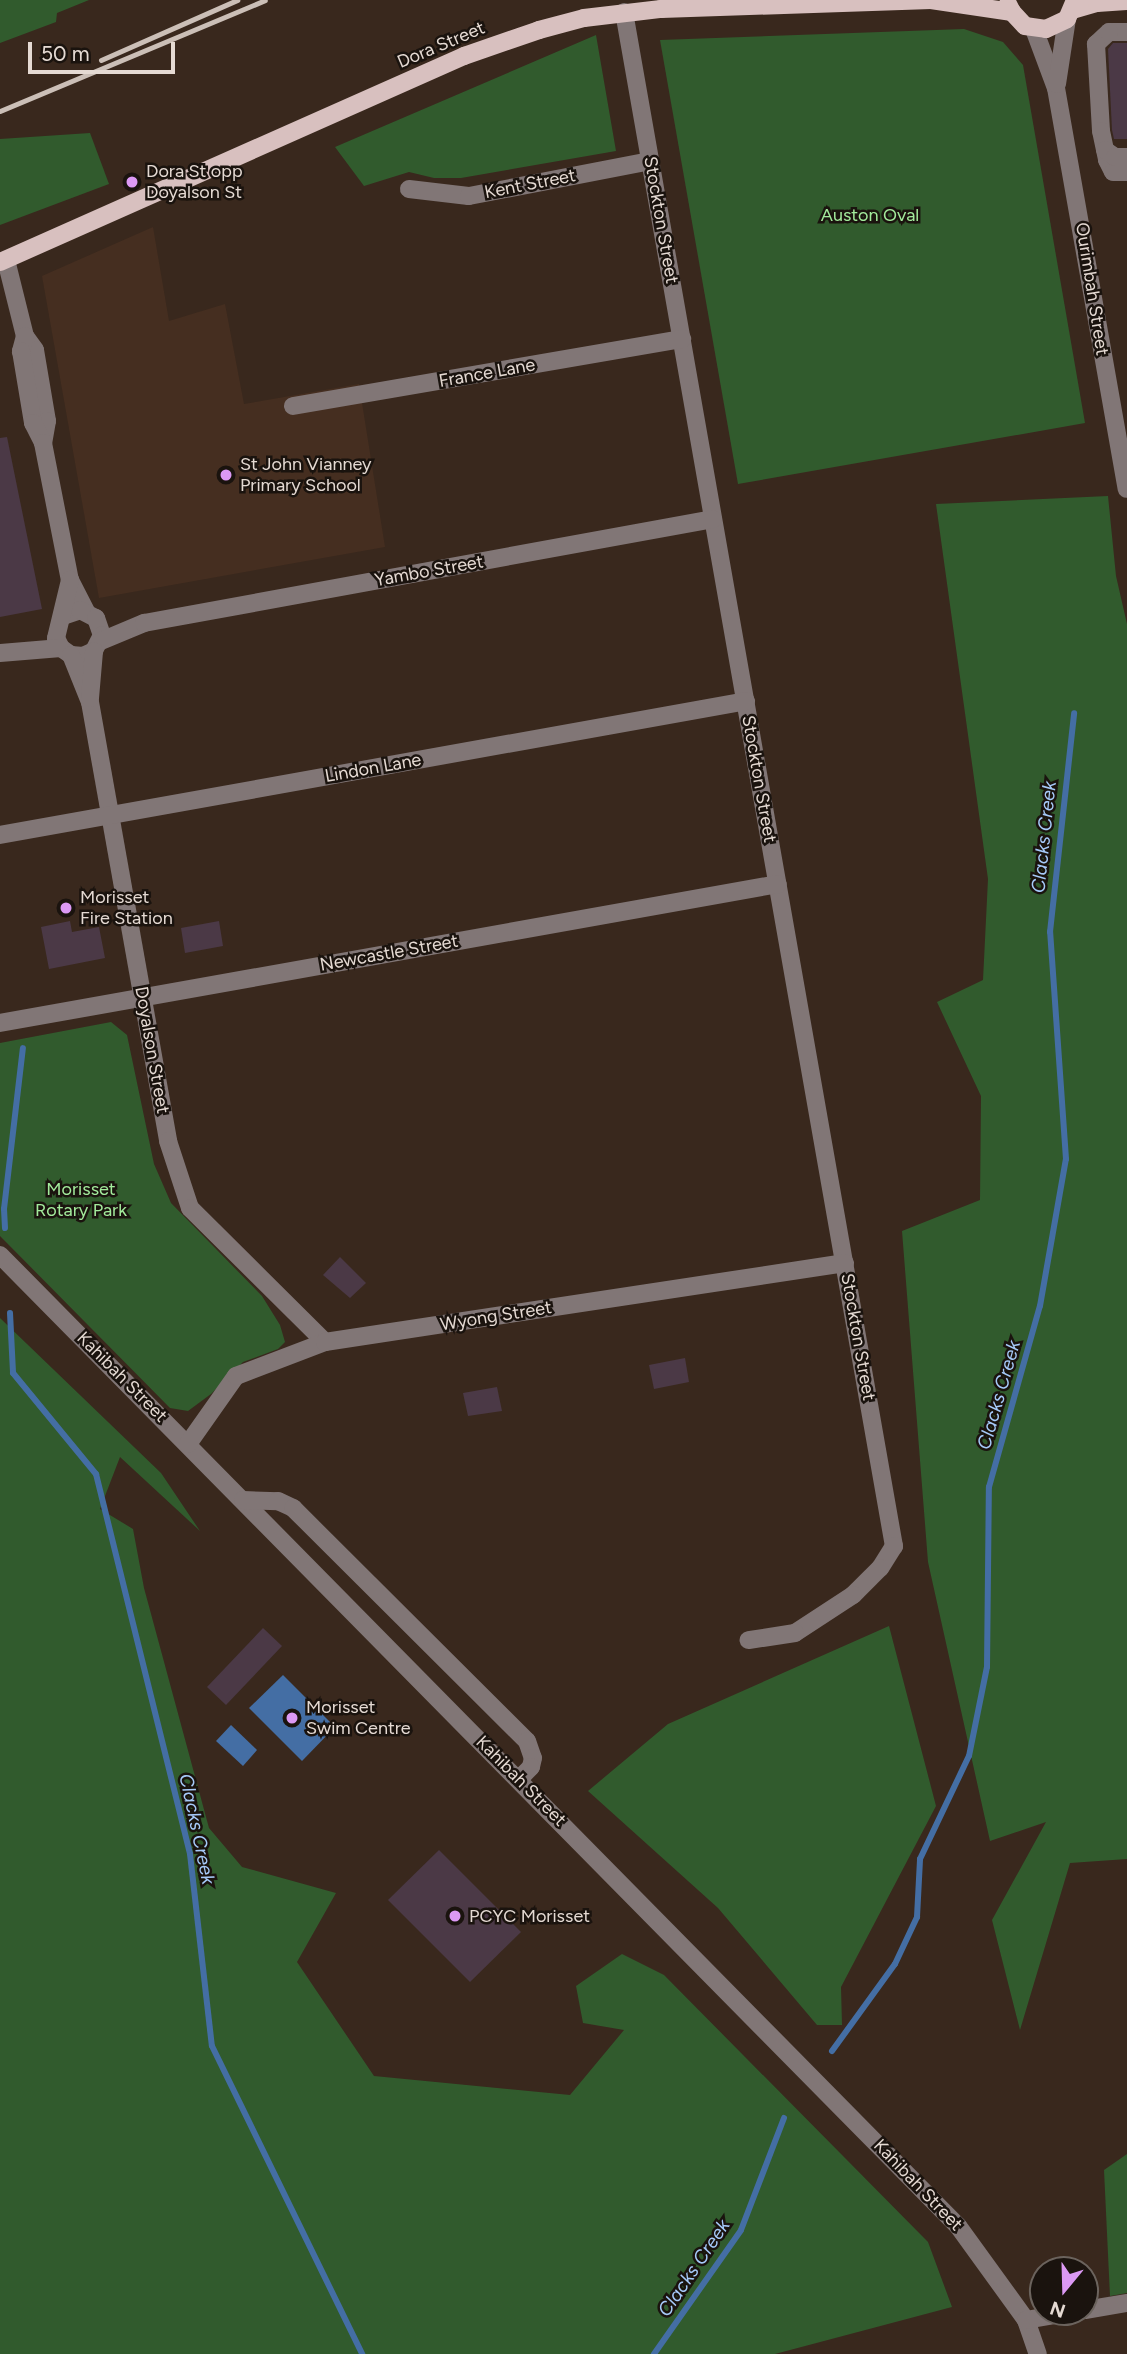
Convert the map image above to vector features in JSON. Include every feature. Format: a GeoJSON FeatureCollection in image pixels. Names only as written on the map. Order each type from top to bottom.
{"type":"FeatureCollection","features":[{"type":"Feature","properties":{"kind":"main road","name":"Dora Street"},"geometry":{"type":"LineString","coordinates":[[3,261],[464,56],[539,30],[624,12],[932,0],[1010,6]]}},
{"type":"Feature","properties":{"kind":"main road"},"geometry":{"type":"LineString","coordinates":[[1010,6],[1026,26],[1034,29],[1057,26],[1071,10],[1097,3],[1127,1]]}},
{"type":"Feature","properties":{"kind":"street","name":"Ourimbah Street"},"geometry":{"type":"LineString","coordinates":[[1056,88],[1071,10]]}},
{"type":"Feature","properties":{"kind":"street","name":"Stockton Street"},"geometry":{"type":"LineString","coordinates":[[624,12],[894,1546],[880,1568],[842,1603],[795,1633],[749,1640]]}},
{"type":"Feature","properties":{"kind":"street","name":"Ourimbah Street"},"geometry":{"type":"LineString","coordinates":[[1034,29],[1056,88],[1127,489]]}},
{"type":"Feature","properties":{"kind":"street"},"geometry":{"type":"LineString","coordinates":[[1127,32],[1109,32],[1096,44],[1105,150],[1113,172],[1127,172]]}},
{"type":"Feature","properties":{"kind":"street"},"geometry":{"type":"LineString","coordinates":[[1105,150],[1115,157],[1127,157]]}},
{"type":"Feature","properties":{"kind":"street","name":"Kent Street"},"geometry":{"type":"LineString","coordinates":[[409,189],[469,196],[650,161]]}},
{"type":"Feature","properties":{"kind":"street","name":"Doyalson Street"},"geometry":{"type":"LineString","coordinates":[[3,261],[25,336],[35,350],[47,421],[43,443],[70,580],[102,629],[97,646],[90,702]]}},
{"type":"Feature","properties":{"kind":"street","name":"France Lane"},"geometry":{"type":"LineString","coordinates":[[293,406],[682,339]]}},
{"type":"Feature","properties":{"kind":"street","name":"Yambo Street"},"geometry":{"type":"LineString","coordinates":[[97,646],[144,623],[713,519]]}},
{"type":"Feature","properties":{"kind":"street","name":"Doyalson Street"},"geometry":{"type":"LineString","coordinates":[[70,580],[56,638],[66,652],[90,702],[168,1141],[190,1208],[325,1342]]}},
{"type":"Feature","properties":{"kind":"street"},"geometry":{"type":"LineString","coordinates":[[7,651],[74,611],[91,615]]}},
{"type":"Feature","properties":{"kind":"street","name":"Yambo Street"},"geometry":{"type":"LineString","coordinates":[[91,615],[144,623]]}},
{"type":"Feature","properties":{"kind":"street"},"geometry":{"type":"LineString","coordinates":[[7,651],[66,652],[83,656],[97,646]]}},
{"type":"Feature","properties":{"kind":"street","name":"Lindon Lane"},"geometry":{"type":"LineString","coordinates":[[0,835],[746,701]]}},
{"type":"Feature","properties":{"kind":"street","name":"Newcastle Street"},"geometry":{"type":"LineString","coordinates":[[0,1023],[778,884]]}},
{"type":"Feature","properties":{"kind":"street","name":"Kahibah Street"},"geometry":{"type":"LineString","coordinates":[[0,1255],[958,2226],[1026,2320]]}},
{"type":"Feature","properties":{"kind":"street","name":"Wyong Street"},"geometry":{"type":"LineString","coordinates":[[188,1444],[236,1376],[325,1342],[845,1263]]}},
{"type":"Feature","properties":{"kind":"street"},"geometry":{"type":"LineString","coordinates":[[243,1500],[278,1501],[293,1508],[527,1741],[533,1758],[531,1767],[519,1779]]}},
{"type":"Feature","properties":{"kind":"street"},"geometry":{"type":"LineString","coordinates":[[1099,2308],[1127,2303]]}},
{"type":"Feature","properties":{"kind":"street"},"geometry":{"type":"LineString","coordinates":[[1029,2319],[1026,2320],[1038,2354]]}},
{"type":"Feature","properties":{"kind":"shaded area","name":"St John Vianney Primary School"},"geometry":{"type":"Polygon","coordinates":[[[153,227],[169,321],[225,304],[244,404],[359,384],[385,547],[99,598],[42,276],[153,227]]]}},
{"type":"Feature","properties":{"kind":"green space"},"geometry":{"type":"Polygon","coordinates":[[[0,0],[89,0],[57,13],[56,22],[0,43],[0,0]]]}},
{"type":"Feature","properties":{"kind":"green space","name":"Auston Oval"},"geometry":{"type":"Polygon","coordinates":[[[964,29],[1003,42],[1023,65],[1085,423],[738,484],[660,40],[964,29]]]}},
{"type":"Feature","properties":{"kind":"green space"},"geometry":{"type":"Polygon","coordinates":[[[596,35],[616,151],[461,178],[434,178],[409,172],[364,186],[335,147],[596,35]]]}},
{"type":"Feature","properties":{"kind":"green space"},"geometry":{"type":"Polygon","coordinates":[[[90,133],[109,184],[0,225],[0,139],[90,133]]]}},
{"type":"Feature","properties":{"kind":"green space"},"geometry":{"type":"Polygon","coordinates":[[[1108,496],[1116,576],[1127,624],[1127,1859],[1070,1863],[1020,2030],[992,1920],[1046,1822],[990,1841],[928,1562],[902,1231],[980,1200],[981,1096],[937,1002],[983,980],[988,879],[936,504],[1108,496]]]}},
{"type":"Feature","properties":{"kind":"green space","name":"Morisset Rotary Park"},"geometry":{"type":"Polygon","coordinates":[[[111,1022],[127,1035],[154,1164],[171,1203],[262,1296],[280,1325],[285,1342],[278,1349],[243,1362],[211,1394],[188,1411],[170,1408],[0,1236],[0,1043],[111,1022]]]}},
{"type":"Feature","properties":{"kind":"green space"},"geometry":{"type":"Polygon","coordinates":[[[0,1318],[161,1473],[200,1531],[120,1457],[100,1509],[133,1529],[144,1588],[209,1828],[242,1867],[336,1893],[297,1962],[374,2076],[570,2095],[624,2030],[583,2023],[576,1986],[622,1954],[664,1975],[928,2242],[952,2307],[775,2354],[0,2354],[0,1318]]]}},
{"type":"Feature","properties":{"kind":"green space"},"geometry":{"type":"Polygon","coordinates":[[[889,1626],[936,1806],[841,1987],[842,2025],[817,2025],[718,1908],[588,1791],[668,1724],[889,1626]]]}},
{"type":"Feature","properties":{"kind":"green space"},"geometry":{"type":"Polygon","coordinates":[[[1127,2154],[1127,2293],[1110,2296],[1104,2170],[1127,2154]]]}},
{"type":"Feature","properties":{"kind":"water","name":"Morisset Swim Centre"},"geometry":{"type":"Polygon","coordinates":[[[283,1675],[335,1727],[302,1761],[249,1708],[283,1675]]]}},
{"type":"Feature","properties":{"kind":"water"},"geometry":{"type":"Polygon","coordinates":[[[231,1725],[257,1750],[243,1766],[216,1741],[231,1725]]]}},
{"type":"Feature","properties":{"kind":"building"},"geometry":{"type":"Polygon","coordinates":[[[1113,43],[1127,43],[1127,139],[1114,139],[1112,130],[1108,49],[1113,43]]]}},
{"type":"Feature","properties":{"kind":"building"},"geometry":{"type":"Polygon","coordinates":[[[7,437],[42,609],[0,617],[0,438],[7,437]]]}},
{"type":"Feature","properties":{"kind":"building"},"geometry":{"type":"Polygon","coordinates":[[[70,921],[72,932],[99,927],[105,958],[49,969],[41,927],[70,921]]]}},
{"type":"Feature","properties":{"kind":"building"},"geometry":{"type":"Polygon","coordinates":[[[219,921],[223,946],[185,953],[181,928],[219,921]]]}},
{"type":"Feature","properties":{"kind":"building"},"geometry":{"type":"Polygon","coordinates":[[[340,1257],[366,1283],[350,1298],[323,1275],[340,1257]]]}},
{"type":"Feature","properties":{"kind":"building"},"geometry":{"type":"Polygon","coordinates":[[[685,1358],[689,1382],[654,1389],[649,1365],[685,1358]]]}},
{"type":"Feature","properties":{"kind":"building"},"geometry":{"type":"Polygon","coordinates":[[[497,1387],[502,1411],[468,1416],[463,1393],[497,1387]]]}},
{"type":"Feature","properties":{"kind":"building"},"geometry":{"type":"Polygon","coordinates":[[[263,1628],[282,1646],[226,1705],[207,1687],[263,1628]]]}},
{"type":"Feature","properties":{"kind":"building","name":"PCYC Morisset"},"geometry":{"type":"Polygon","coordinates":[[[439,1850],[521,1932],[470,1982],[388,1900],[439,1850]]]}},
{"type":"Feature","properties":{"kind":"waterway","name":"Clacks Creek"},"geometry":{"type":"LineString","coordinates":[[832,2051],[895,1964],[917,1917],[920,1859],[969,1756],[987,1667],[989,1487],[1040,1306],[1066,1159],[1050,932],[1074,713]]}},
{"type":"Feature","properties":{"kind":"waterway","name":"Clacks Creek"},"geometry":{"type":"LineString","coordinates":[[5,1228],[4,1209],[23,1048]]}},
{"type":"Feature","properties":{"kind":"waterway","name":"Clacks Creek"},"geometry":{"type":"LineString","coordinates":[[10,1313],[13,1373],[96,1474],[190,1854],[212,2046],[362,2354]]}},
{"type":"Feature","properties":{"kind":"waterway","name":"Clacks Creek"},"geometry":{"type":"LineString","coordinates":[[654,2354],[741,2230],[784,2118]]}},
{"type":"Feature","properties":{"kind":"railway"},"geometry":{"type":"LineString","coordinates":[[101,60],[237,0]]}},
{"type":"Feature","properties":{"kind":"railway"},"geometry":{"type":"LineString","coordinates":[[0,111],[265,0]]}},
{"type":"Feature","properties":{"kind":"place","name":"Dora St opp Doyalson St"},"geometry":{"type":"Point","coordinates":[132,182]}},
{"type":"Feature","properties":{"kind":"place","name":"St John Vianney Primary School"},"geometry":{"type":"Point","coordinates":[226,475]}},
{"type":"Feature","properties":{"kind":"place","name":"Morisset Fire Station"},"geometry":{"type":"Point","coordinates":[66,908]}},
{"type":"Feature","properties":{"kind":"place","name":"Morisset Swim Centre"},"geometry":{"type":"Point","coordinates":[292,1718]}},
{"type":"Feature","properties":{"kind":"place","name":"PCYC Morisset"},"geometry":{"type":"Point","coordinates":[455,1916]}}]}
